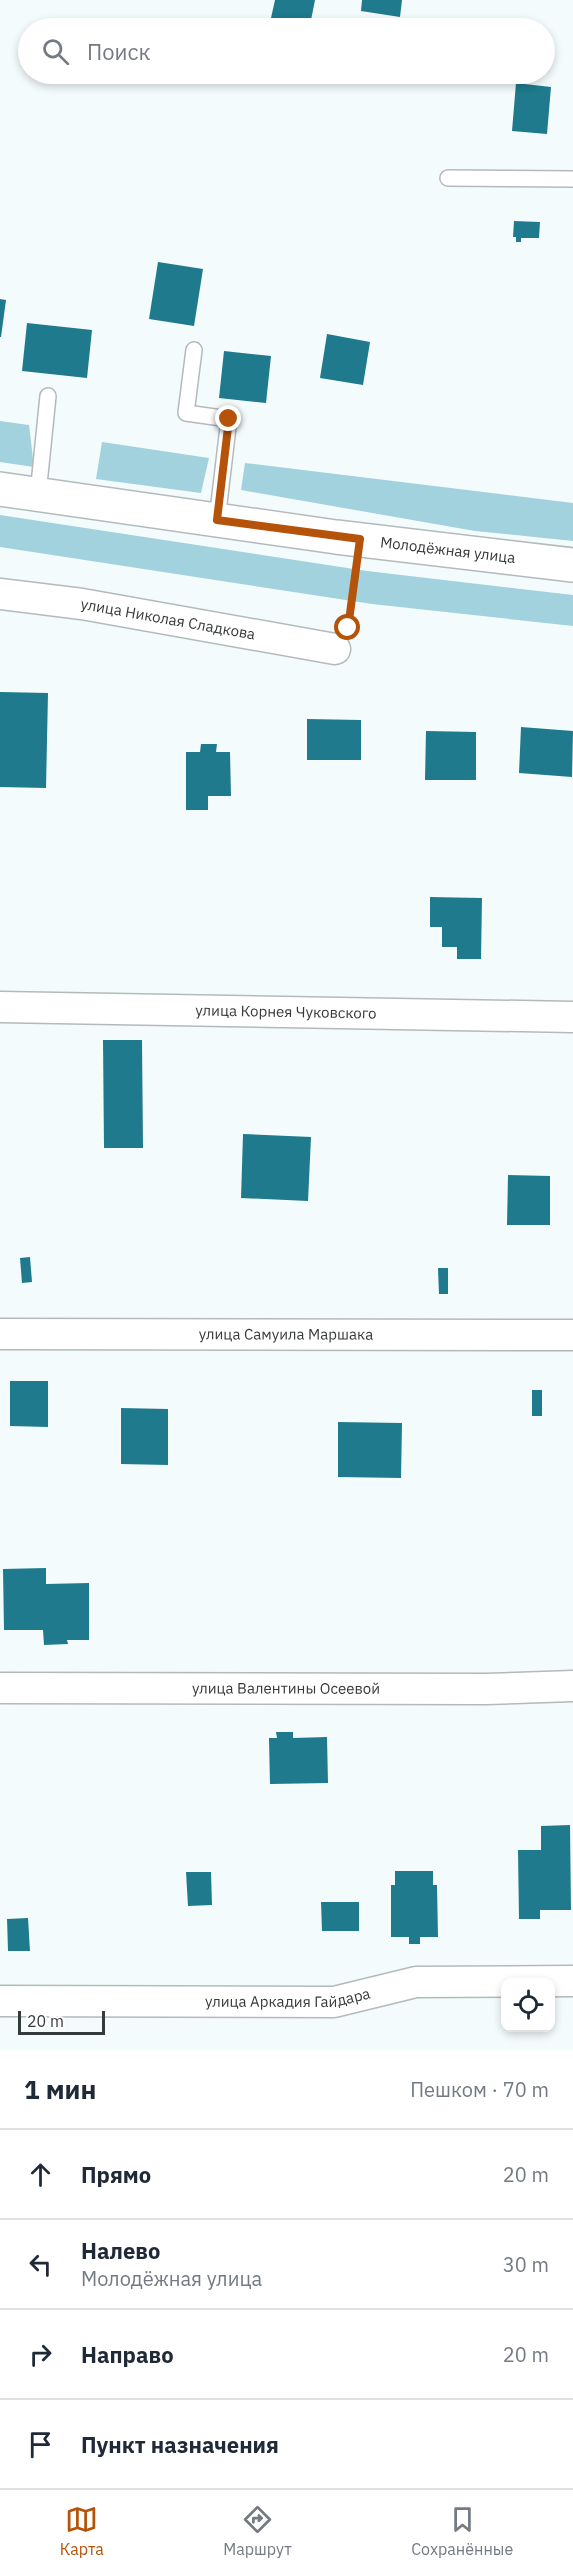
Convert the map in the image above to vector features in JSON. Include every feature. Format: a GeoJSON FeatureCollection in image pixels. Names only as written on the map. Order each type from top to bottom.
{"type":"FeatureCollection","features":[{"type":"Feature","properties":{"kind":"street","name":"Молодёжная улица"},"geometry":{"type":"LineString","coordinates":[[0,489],[360,539],[573,565]]}},
{"type":"Feature","properties":{"kind":"street","name":"улица Николая Сладкова"},"geometry":{"type":"LineString","coordinates":[[0,594],[342,638]]}},
{"type":"Feature","properties":{"kind":"street","name":"улица Корнея Чуковского"},"geometry":{"type":"LineString","coordinates":[[0,1007],[573,1017]]}},
{"type":"Feature","properties":{"kind":"street","name":"улица Самуила Маршака"},"geometry":{"type":"LineString","coordinates":[[0,1334],[573,1335]]}},
{"type":"Feature","properties":{"kind":"street","name":"улица Валентины Осеевой"},"geometry":{"type":"LineString","coordinates":[[0,1688],[486,1689],[573,1686]]}},
{"type":"Feature","properties":{"kind":"street","name":"улица Аркадия Гайдара"},"geometry":{"type":"LineString","coordinates":[[0,2001],[334,2002],[416,1982],[573,1981]]}},
{"type":"Feature","properties":{"kind":"lane"},"geometry":{"type":"LineString","coordinates":[[448,178],[573,179]]}},
{"type":"Feature","properties":{"kind":"lane"},"geometry":{"type":"LineString","coordinates":[[194,350],[186,413],[229,419],[217,520]]}},
{"type":"Feature","properties":{"kind":"lane"},"geometry":{"type":"LineString","coordinates":[[38,494],[48,396]]}},
{"type":"Feature","properties":{"kind":"path"},"geometry":{"type":"LineString","coordinates":[[342,638],[360,539]]}},
{"type":"Feature","properties":{"kind":"shaded area"},"geometry":{"type":"Polygon","coordinates":[[[0,421],[29,425],[34,467],[0,462],[0,421]]]}},
{"type":"Feature","properties":{"kind":"shaded area"},"geometry":{"type":"Polygon","coordinates":[[[102,442],[209,458],[201,493],[96,479],[102,442]]]}},
{"type":"Feature","properties":{"kind":"shaded area"},"geometry":{"type":"Polygon","coordinates":[[[245,463],[573,503],[573,541],[475,531],[241,490],[245,463]]]}},
{"type":"Feature","properties":{"kind":"shaded area"},"geometry":{"type":"Polygon","coordinates":[[[0,515],[367,571],[573,595],[573,626],[372,604],[0,547],[0,515]]]}},
{"type":"Feature","properties":{"kind":"building"},"geometry":{"type":"Polygon","coordinates":[[[275,0],[315,0],[311,18],[271,18],[275,0]]]}},
{"type":"Feature","properties":{"kind":"building"},"geometry":{"type":"Polygon","coordinates":[[[362,0],[402,0],[400,17],[361,11],[362,0]]]}},
{"type":"Feature","properties":{"kind":"building"},"geometry":{"type":"Polygon","coordinates":[[[516,84],[551,87],[547,134],[512,131],[516,84]]]}},
{"type":"Feature","properties":{"kind":"building"},"geometry":{"type":"Polygon","coordinates":[[[514,221],[540,222],[539,238],[521,238],[521,242],[516,242],[516,237],[513,237],[514,221]]]}},
{"type":"Feature","properties":{"kind":"building"},"geometry":{"type":"Polygon","coordinates":[[[158,262],[203,269],[194,326],[149,319],[158,262]]]}},
{"type":"Feature","properties":{"kind":"building"},"geometry":{"type":"Polygon","coordinates":[[[0,299],[6,300],[1,337],[0,337],[0,299]]]}},
{"type":"Feature","properties":{"kind":"building"},"geometry":{"type":"Polygon","coordinates":[[[27,323],[92,330],[87,378],[22,371],[27,323]]]}},
{"type":"Feature","properties":{"kind":"building"},"geometry":{"type":"Polygon","coordinates":[[[327,334],[370,342],[363,385],[320,378],[327,334]]]}},
{"type":"Feature","properties":{"kind":"building"},"geometry":{"type":"Polygon","coordinates":[[[224,351],[271,356],[266,403],[219,398],[224,351]]]}},
{"type":"Feature","properties":{"kind":"building"},"geometry":{"type":"Polygon","coordinates":[[[0,692],[48,693],[46,788],[0,787],[0,692]]]}},
{"type":"Feature","properties":{"kind":"building"},"geometry":{"type":"Polygon","coordinates":[[[307,719],[361,720],[361,760],[307,760],[307,719]]]}},
{"type":"Feature","properties":{"kind":"building"},"geometry":{"type":"Polygon","coordinates":[[[521,727],[573,731],[572,777],[519,773],[521,727]]]}},
{"type":"Feature","properties":{"kind":"building"},"geometry":{"type":"Polygon","coordinates":[[[426,731],[476,732],[476,780],[425,780],[426,731]]]}},
{"type":"Feature","properties":{"kind":"building"},"geometry":{"type":"Polygon","coordinates":[[[201,744],[217,744],[216,752],[230,752],[231,796],[208,796],[208,810],[186,810],[186,752],[200,752],[201,744]]]}},
{"type":"Feature","properties":{"kind":"building"},"geometry":{"type":"Polygon","coordinates":[[[430,897],[482,898],[481,959],[457,959],[457,947],[442,947],[442,927],[430,927],[430,897]]]}},
{"type":"Feature","properties":{"kind":"building"},"geometry":{"type":"Polygon","coordinates":[[[103,1040],[142,1040],[143,1148],[104,1148],[103,1040]]]}},
{"type":"Feature","properties":{"kind":"building"},"geometry":{"type":"Polygon","coordinates":[[[243,1134],[311,1137],[308,1201],[241,1198],[243,1134]]]}},
{"type":"Feature","properties":{"kind":"building"},"geometry":{"type":"Polygon","coordinates":[[[508,1175],[550,1176],[550,1225],[507,1225],[508,1175]]]}},
{"type":"Feature","properties":{"kind":"building"},"geometry":{"type":"Polygon","coordinates":[[[30,1257],[32,1282],[22,1283],[20,1258],[30,1257]]]}},
{"type":"Feature","properties":{"kind":"building"},"geometry":{"type":"Polygon","coordinates":[[[438,1268],[448,1268],[448,1294],[439,1294],[438,1268]]]}},
{"type":"Feature","properties":{"kind":"building"},"geometry":{"type":"Polygon","coordinates":[[[10,1381],[48,1381],[48,1427],[10,1426],[10,1381]]]}},
{"type":"Feature","properties":{"kind":"building"},"geometry":{"type":"Polygon","coordinates":[[[532,1390],[542,1390],[542,1416],[532,1416],[532,1390]]]}},
{"type":"Feature","properties":{"kind":"building"},"geometry":{"type":"Polygon","coordinates":[[[121,1408],[168,1409],[168,1465],[121,1464],[121,1408]]]}},
{"type":"Feature","properties":{"kind":"building"},"geometry":{"type":"Polygon","coordinates":[[[338,1422],[402,1423],[401,1478],[338,1477],[338,1422]]]}},
{"type":"Feature","properties":{"kind":"building"},"geometry":{"type":"Polygon","coordinates":[[[46,1568],[46,1584],[89,1583],[89,1640],[67,1640],[68,1644],[44,1645],[43,1630],[4,1630],[3,1569],[46,1568]]]}},
{"type":"Feature","properties":{"kind":"building"},"geometry":{"type":"Polygon","coordinates":[[[276,1732],[293,1732],[293,1738],[327,1737],[328,1783],[270,1784],[269,1738],[277,1738],[276,1732]]]}},
{"type":"Feature","properties":{"kind":"building"},"geometry":{"type":"Polygon","coordinates":[[[570,1825],[571,1910],[540,1910],[540,1919],[519,1919],[518,1850],[541,1850],[541,1826],[570,1825]]]}},
{"type":"Feature","properties":{"kind":"building"},"geometry":{"type":"Polygon","coordinates":[[[395,1871],[433,1871],[433,1885],[437,1885],[438,1937],[420,1937],[420,1944],[409,1944],[409,1937],[391,1937],[391,1885],[395,1885],[395,1871]]]}},
{"type":"Feature","properties":{"kind":"building"},"geometry":{"type":"Polygon","coordinates":[[[186,1872],[211,1872],[212,1905],[188,1906],[186,1872]]]}},
{"type":"Feature","properties":{"kind":"building"},"geometry":{"type":"Polygon","coordinates":[[[321,1902],[359,1902],[359,1931],[322,1931],[321,1902]]]}},
{"type":"Feature","properties":{"kind":"building"},"geometry":{"type":"Polygon","coordinates":[[[28,1918],[30,1951],[8,1951],[7,1919],[28,1918]]]}},
{"type":"Feature","properties":{"kind":"route"},"geometry":{"type":"LineString","coordinates":[[229,419],[217,520],[360,539],[348,628]]}}]}
